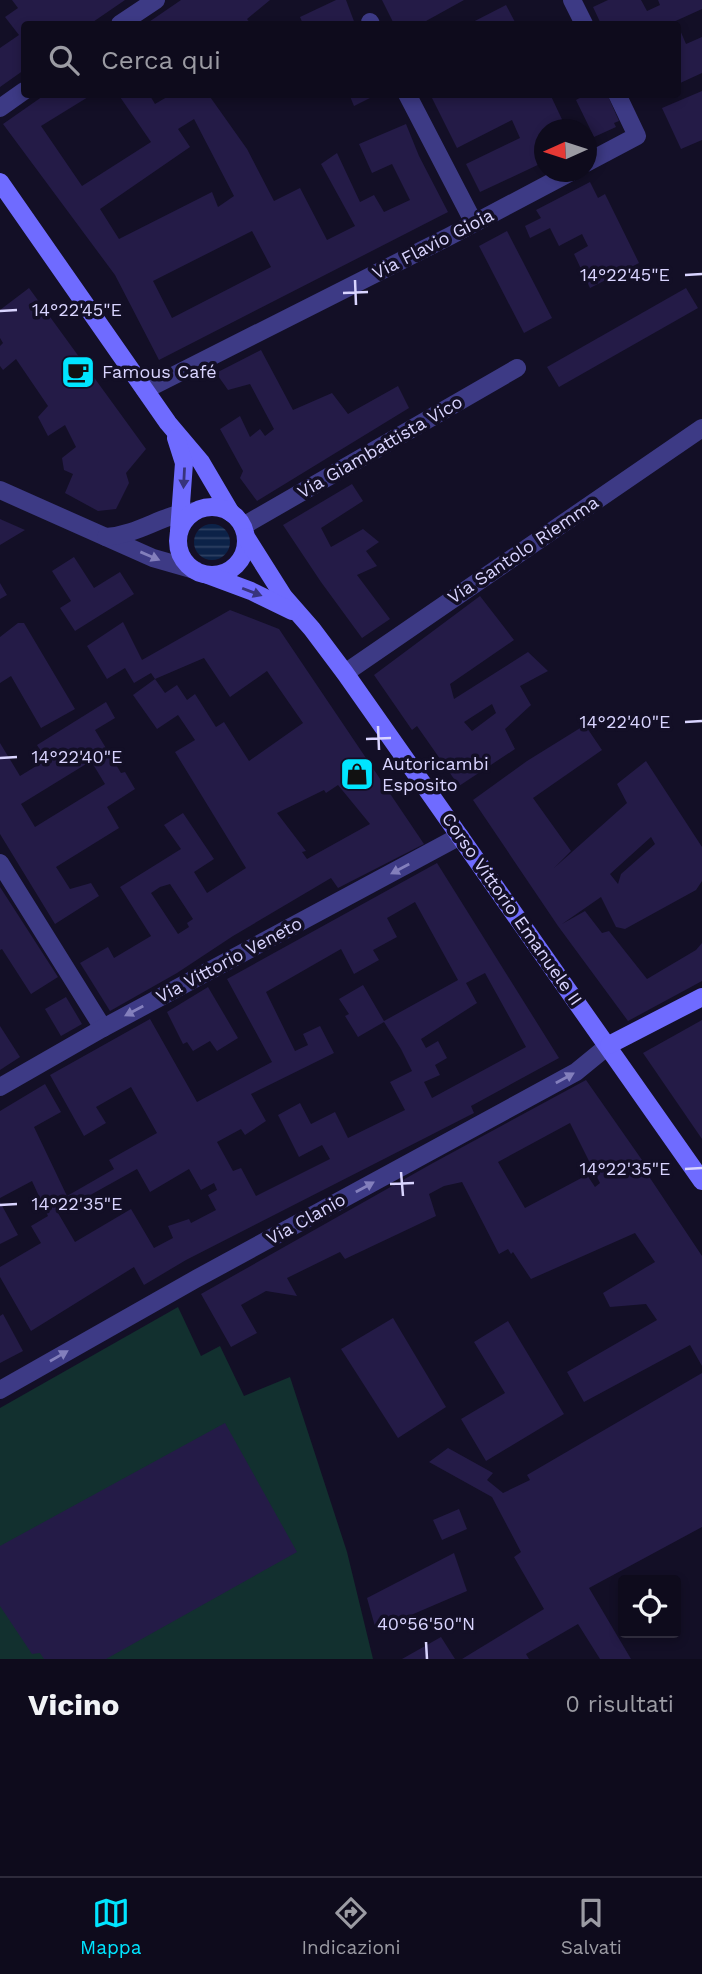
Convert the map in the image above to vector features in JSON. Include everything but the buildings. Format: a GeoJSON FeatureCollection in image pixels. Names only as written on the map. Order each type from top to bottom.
{"type":"FeatureCollection","features":[{"type":"Feature","properties":{"kind":"main road","name":"Corso Vittorio Emanuele II"},"geometry":{"type":"LineString","coordinates":[[0,182],[168,423],[201,462],[268,575],[345,673],[609,1045],[702,1181]]}},
{"type":"Feature","properties":{"kind":"main road","name":"Corso Vittorio Emanuele II"},"geometry":{"type":"LineString","coordinates":[[168,423],[183,454],[184,463],[188,512],[178,536],[181,555],[200,572]]}},
{"type":"Feature","properties":{"kind":"main road"},"geometry":{"type":"LineString","coordinates":[[188,512],[214,507],[240,525],[246,548],[235,566],[226,572],[200,572]]}},
{"type":"Feature","properties":{"kind":"main road"},"geometry":{"type":"LineString","coordinates":[[200,572],[258,594],[298,615]]}},
{"type":"Feature","properties":{"kind":"main road"},"geometry":{"type":"LineString","coordinates":[[609,1045],[702,996]]}},
{"type":"Feature","properties":{"kind":"street"},"geometry":{"type":"LineString","coordinates":[[124,21],[156,0]]}},
{"type":"Feature","properties":{"kind":"street"},"geometry":{"type":"LineString","coordinates":[[572,0],[582,21]]}},
{"type":"Feature","properties":{"kind":"street"},"geometry":{"type":"LineString","coordinates":[[0,108],[21,93]]}},
{"type":"Feature","properties":{"kind":"street"},"geometry":{"type":"LineString","coordinates":[[409,98],[474,223]]}},
{"type":"Feature","properties":{"kind":"street"},"geometry":{"type":"LineString","coordinates":[[597,157],[637,136],[620,98]]}},
{"type":"Feature","properties":{"kind":"street","name":"Via Flavio Gioia"},"geometry":{"type":"LineString","coordinates":[[145,390],[552,182]]}},
{"type":"Feature","properties":{"kind":"street","name":"Via Giambattista Vico"},"geometry":{"type":"LineString","coordinates":[[240,525],[517,368]]}},
{"type":"Feature","properties":{"kind":"street","name":"Via Santolo Riemma"},"geometry":{"type":"LineString","coordinates":[[345,673],[702,428]]}},
{"type":"Feature","properties":{"kind":"street"},"geometry":{"type":"LineString","coordinates":[[0,490],[153,558],[200,572]]}},
{"type":"Feature","properties":{"kind":"street"},"geometry":{"type":"LineString","coordinates":[[106,537],[135,532],[188,512]]}},
{"type":"Feature","properties":{"kind":"street","name":"Via Vittorio Veneto"},"geometry":{"type":"LineString","coordinates":[[0,1087],[103,1028],[460,836]]}},
{"type":"Feature","properties":{"kind":"street"},"geometry":{"type":"LineString","coordinates":[[0,863],[103,1028]]}},
{"type":"Feature","properties":{"kind":"street","name":"Via Clanio"},"geometry":{"type":"LineString","coordinates":[[0,1390],[194,1280],[576,1072],[609,1045]]}},
{"type":"Feature","properties":{"kind":"green space"},"geometry":{"type":"Polygon","coordinates":[[[178,1307],[201,1356],[220,1346],[244,1396],[290,1377],[347,1552],[373,1659],[0,1659],[0,1408],[178,1307]]]}},
{"type":"Feature","properties":{"kind":"water"},"geometry":{"type":"Polygon","coordinates":[[[212,524],[225,529],[230,542],[225,555],[212,560],[199,555],[194,542],[199,529],[212,524]]]}},
{"type":"Feature","properties":{"kind":"place","name":"Famous Café"},"geometry":{"type":"Point","coordinates":[78,372]}},
{"type":"Feature","properties":{"kind":"place","name":"Autoricambi Esposito"},"geometry":{"type":"Point","coordinates":[357,774]}}]}
